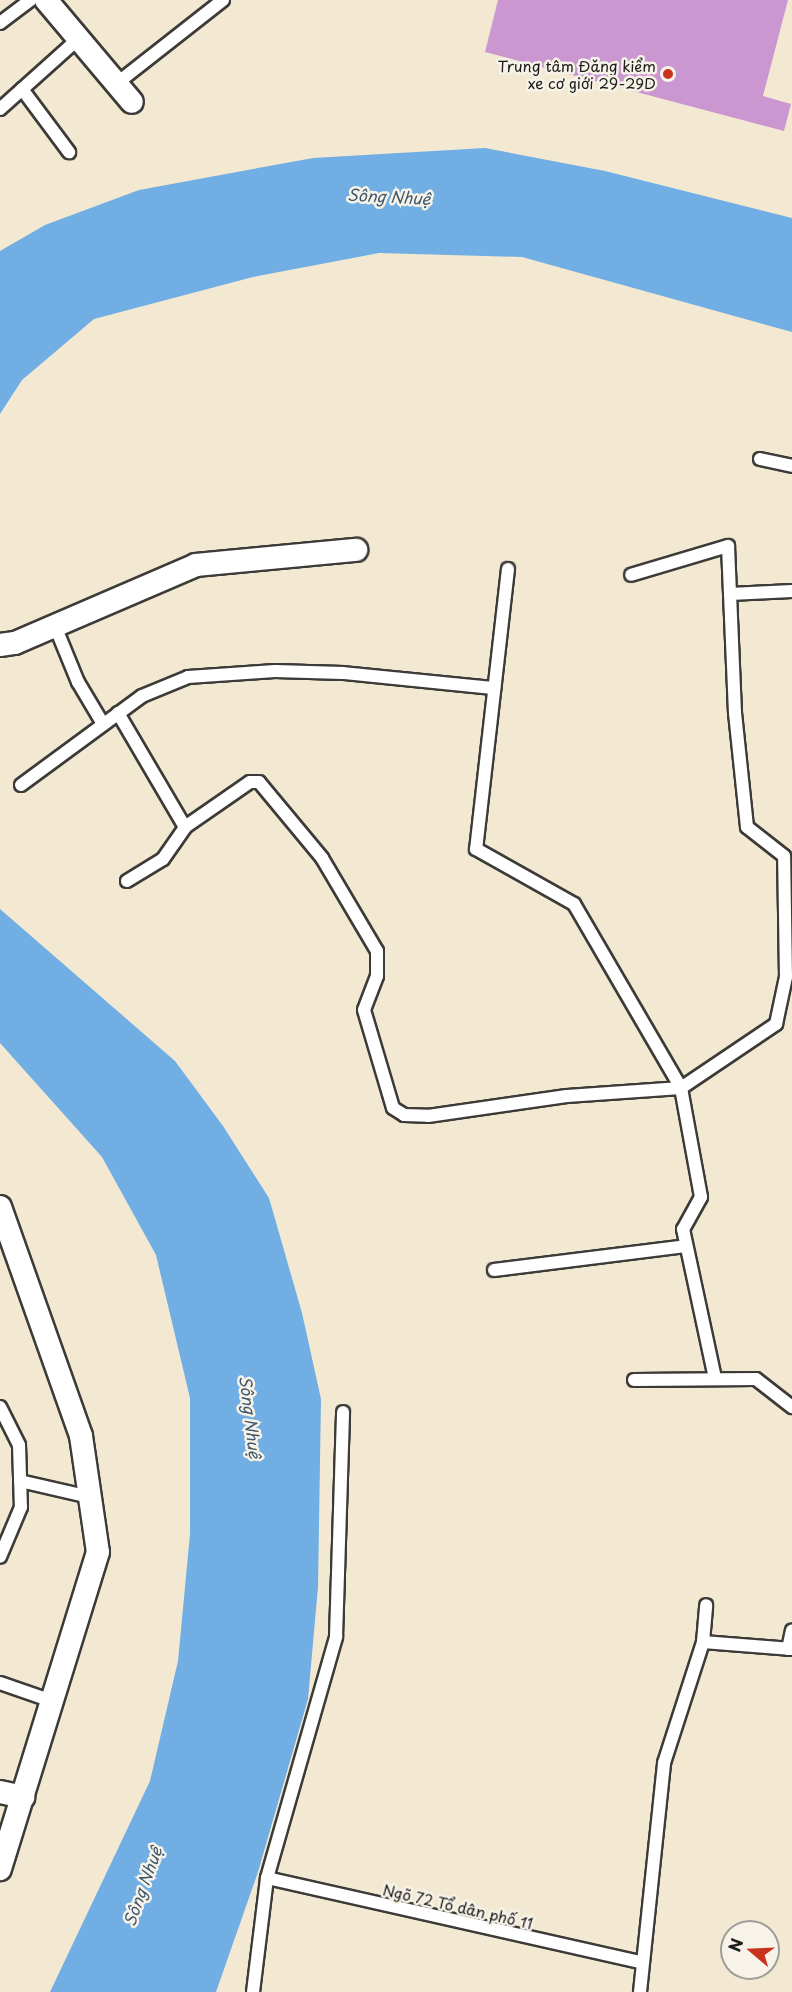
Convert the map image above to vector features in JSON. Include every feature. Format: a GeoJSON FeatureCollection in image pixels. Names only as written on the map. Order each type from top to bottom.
{"type":"FeatureCollection","features":[{"type":"Feature","properties":{"kind":"street"},"geometry":{"type":"LineString","coordinates":[[46,0],[132,102]]}},
{"type":"Feature","properties":{"kind":"street"},"geometry":{"type":"LineString","coordinates":[[0,645],[55,626],[196,565],[356,550]]}},
{"type":"Feature","properties":{"kind":"street"},"geometry":{"type":"LineString","coordinates":[[0,1207],[81,1436],[98,1552],[0,1869]]}},
{"type":"Feature","properties":{"kind":"street"},"geometry":{"type":"LineString","coordinates":[[0,1792],[23,1797]]}},
{"type":"Feature","properties":{"kind":"lane"},"geometry":{"type":"LineString","coordinates":[[0,23],[31,0]]}},
{"type":"Feature","properties":{"kind":"lane"},"geometry":{"type":"LineString","coordinates":[[116,84],[223,0]]}},
{"type":"Feature","properties":{"kind":"lane"},"geometry":{"type":"LineString","coordinates":[[0,109],[79,38]]}},
{"type":"Feature","properties":{"kind":"lane"},"geometry":{"type":"LineString","coordinates":[[22,89],[69,152]]}},
{"type":"Feature","properties":{"kind":"lane"},"geometry":{"type":"LineString","coordinates":[[760,459],[792,466]]}},
{"type":"Feature","properties":{"kind":"lane"},"geometry":{"type":"LineString","coordinates":[[127,881],[163,859],[185,827],[250,782],[259,782],[322,858],[377,951],[377,975],[364,1010],[393,1108],[404,1115],[428,1116],[567,1096],[681,1088],[776,1024],[786,976],[788,854],[747,828],[735,712],[728,546],[631,575]]}},
{"type":"Feature","properties":{"kind":"lane"},"geometry":{"type":"LineString","coordinates":[[508,569],[476,849],[574,904],[681,1088],[701,1197],[682,1229],[715,1378]]}},
{"type":"Feature","properties":{"kind":"lane"},"geometry":{"type":"LineString","coordinates":[[730,594],[792,591]]}},
{"type":"Feature","properties":{"kind":"lane"},"geometry":{"type":"LineString","coordinates":[[55,626],[78,682],[103,724]]}},
{"type":"Feature","properties":{"kind":"lane"},"geometry":{"type":"LineString","coordinates":[[21,785],[118,713],[165,684],[218,674],[343,673],[494,688]]}},
{"type":"Feature","properties":{"kind":"lane"},"geometry":{"type":"LineString","coordinates":[[118,713],[185,827]]}},
{"type":"Feature","properties":{"kind":"lane"},"geometry":{"type":"LineString","coordinates":[[494,1270],[686,1246]]}},
{"type":"Feature","properties":{"kind":"lane"},"geometry":{"type":"LineString","coordinates":[[634,1380],[756,1379],[792,1407]]}},
{"type":"Feature","properties":{"kind":"lane"},"geometry":{"type":"LineString","coordinates":[[0,1407],[19,1445],[21,1507],[0,1557]]}},
{"type":"Feature","properties":{"kind":"lane"},"geometry":{"type":"LineString","coordinates":[[253,1992],[267,1878],[336,1637],[343,1412]]}},
{"type":"Feature","properties":{"kind":"lane"},"geometry":{"type":"LineString","coordinates":[[20,1481],[90,1497]]}},
{"type":"Feature","properties":{"kind":"lane"},"geometry":{"type":"LineString","coordinates":[[640,1992],[664,1763],[703,1642],[706,1605]]}},
{"type":"Feature","properties":{"kind":"lane"},"geometry":{"type":"LineString","coordinates":[[703,1642],[790,1649],[792,1630]]}},
{"type":"Feature","properties":{"kind":"lane"},"geometry":{"type":"LineString","coordinates":[[0,1683],[52,1701]]}},
{"type":"Feature","properties":{"kind":"lane","name":"Ngõ 72 Tổ dân phố 11"},"geometry":{"type":"LineString","coordinates":[[267,1878],[643,1963]]}},
{"type":"Feature","properties":{"kind":"water","name":"Sông Nhuệ"},"geometry":{"type":"Polygon","coordinates":[[[485,148],[605,171],[792,218],[792,332],[522,257],[379,253],[253,277],[94,319],[22,380],[0,414],[0,251],[45,225],[139,190],[313,158],[485,148]]]}},
{"type":"Feature","properties":{"kind":"water","name":"Sông Nhuệ"},"geometry":{"type":"Polygon","coordinates":[[[0,909],[175,1061],[223,1126],[269,1198],[302,1313],[321,1399],[318,1587],[308,1699],[258,1872],[216,1992],[50,1992],[150,1781],[178,1661],[190,1534],[190,1398],[156,1255],[102,1157],[0,1043],[0,909]]]}},
{"type":"Feature","properties":{"kind":"building","name":"Trung tâm Đăng kiểm xe cơ giới 29-29D"},"geometry":{"type":"Polygon","coordinates":[[[498,0],[788,0],[763,96],[791,104],[784,131],[485,52],[498,0]]]}},
{"type":"Feature","properties":{"kind":"place","name":"Trung tâm Đăng kiểm xe cơ giới 29-29D"},"geometry":{"type":"Point","coordinates":[668,74]}}]}
